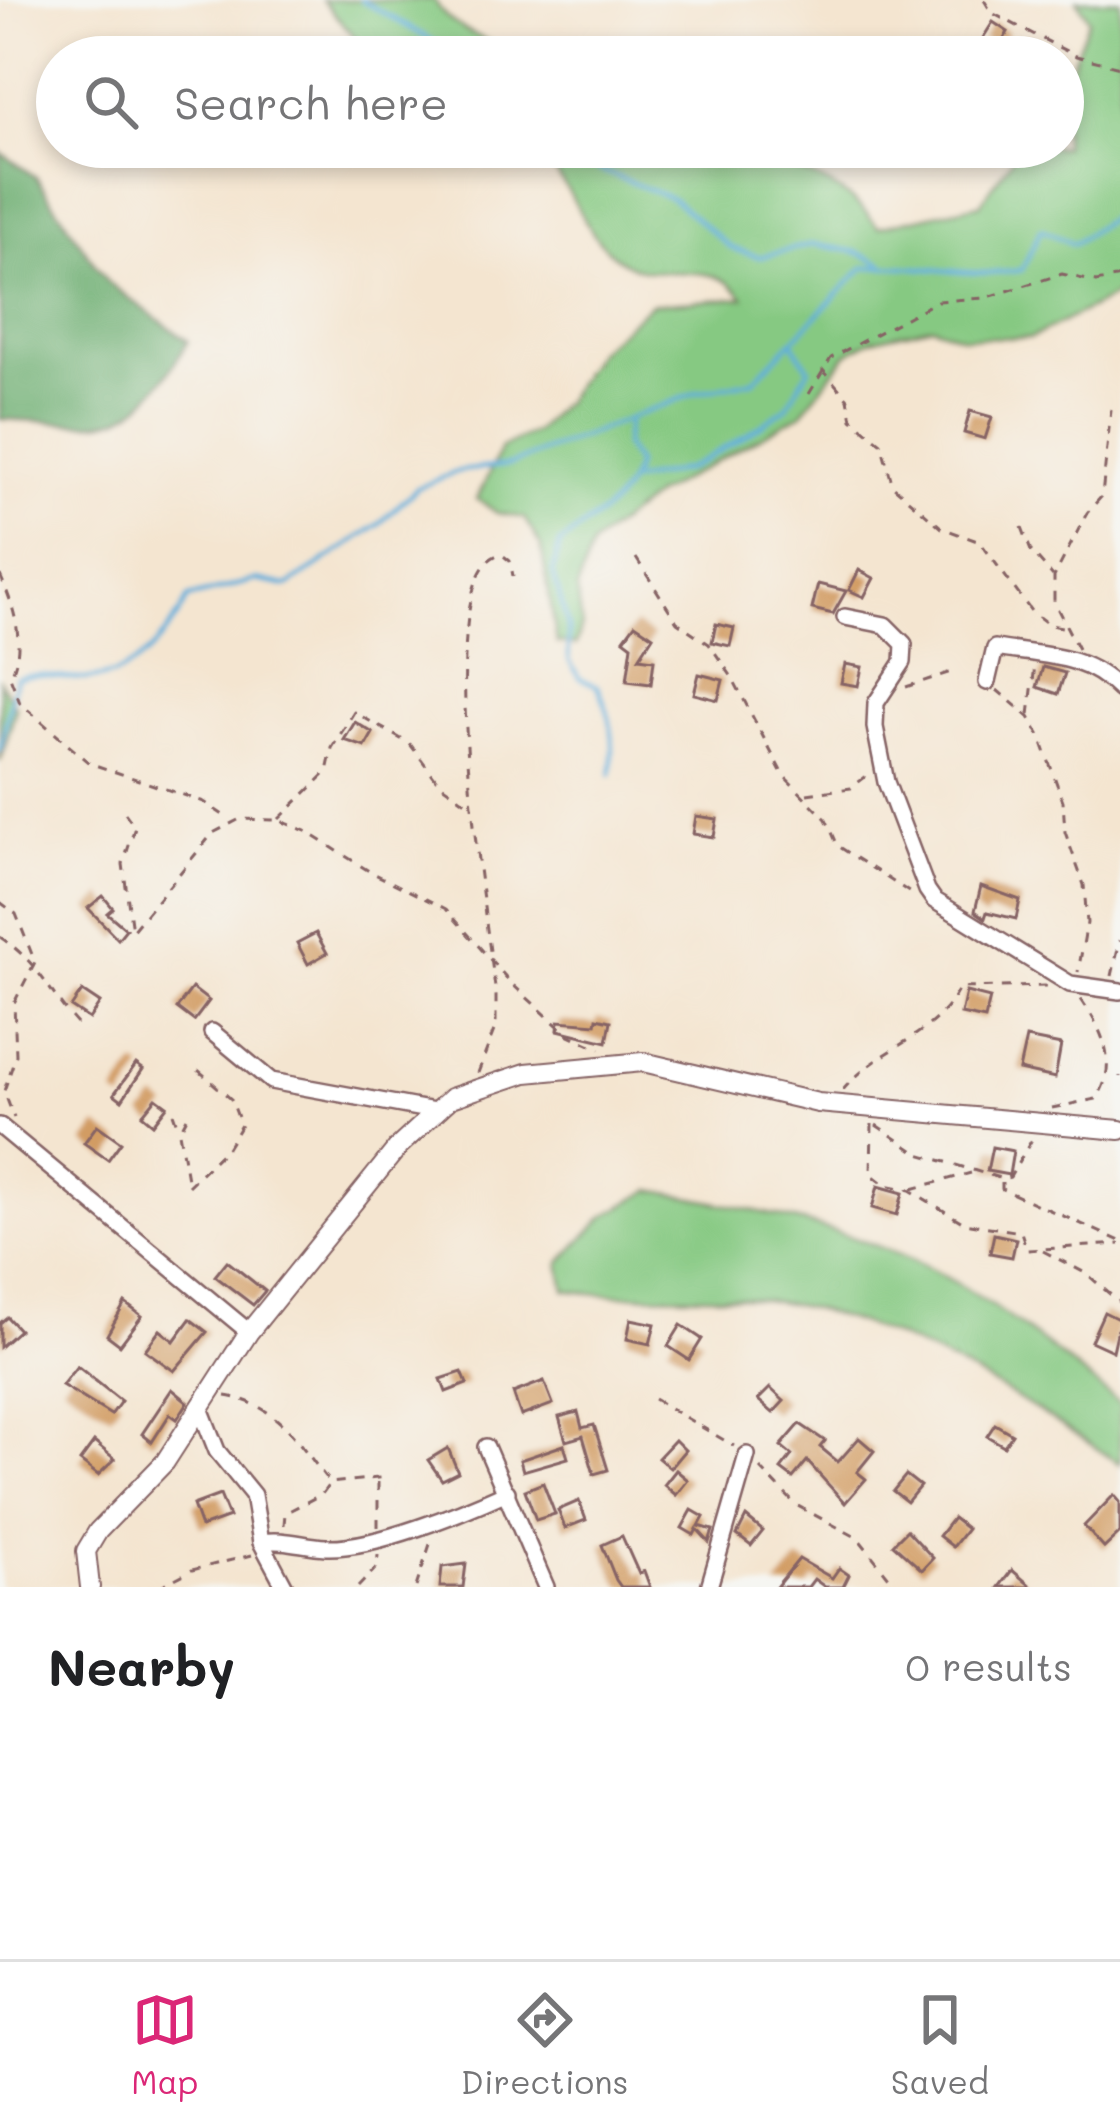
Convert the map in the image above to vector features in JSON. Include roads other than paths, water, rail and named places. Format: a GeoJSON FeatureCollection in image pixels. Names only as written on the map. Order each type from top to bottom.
{"type":"FeatureCollection","features":[{"type":"Feature","properties":{"kind":"street"},"geometry":{"type":"LineString","coordinates":[[845,617],[885,625],[904,644],[903,662],[882,696],[875,727],[881,764],[934,901],[1074,985],[1115,990]]}},
{"type":"Feature","properties":{"kind":"street"},"geometry":{"type":"LineString","coordinates":[[987,682],[994,648],[1034,658],[1085,661],[1120,690]]}},
{"type":"Feature","properties":{"kind":"street"},"geometry":{"type":"LineString","coordinates":[[212,1032],[272,1081],[434,1111]]}},
{"type":"Feature","properties":{"kind":"street"},"geometry":{"type":"LineString","coordinates":[[90,1587],[86,1551],[98,1531],[165,1462],[249,1332],[398,1147],[434,1111],[469,1090],[526,1073],[623,1061],[686,1069],[872,1116],[1120,1130]]}},
{"type":"Feature","properties":{"kind":"street"},"geometry":{"type":"LineString","coordinates":[[0,1126],[249,1332]]}},
{"type":"Feature","properties":{"kind":"street"},"geometry":{"type":"LineString","coordinates":[[205,1401],[218,1451],[253,1495],[263,1547],[285,1587]]}},
{"type":"Feature","properties":{"kind":"street"},"geometry":{"type":"LineString","coordinates":[[486,1447],[546,1587]]}},
{"type":"Feature","properties":{"kind":"street"},"geometry":{"type":"LineString","coordinates":[[709,1587],[747,1455]]}},
{"type":"Feature","properties":{"kind":"street"},"geometry":{"type":"LineString","coordinates":[[263,1547],[284,1539],[329,1547],[428,1524],[507,1492]]}},
{"type":"Feature","properties":{"kind":"waterway"},"geometry":{"type":"LineString","coordinates":[[361,0],[424,36]]}},
{"type":"Feature","properties":{"kind":"waterway"},"geometry":{"type":"LineString","coordinates":[[598,168],[673,199],[731,248],[760,257],[813,244],[857,252],[883,264]]}},
{"type":"Feature","properties":{"kind":"waterway"},"geometry":{"type":"LineString","coordinates":[[0,750],[16,678],[81,679],[117,673],[146,655],[188,598],[256,580],[288,586],[379,524],[417,488],[459,471],[509,465],[695,393],[754,380],[863,268],[1022,270],[1041,229],[1073,244],[1120,211]]}},
{"type":"Feature","properties":{"kind":"waterway"},"geometry":{"type":"LineString","coordinates":[[632,481],[688,469],[786,408],[809,368],[792,342]]}},
{"type":"Feature","properties":{"kind":"waterway"},"geometry":{"type":"LineString","coordinates":[[611,775],[613,740],[607,709],[598,686],[579,678],[569,660],[568,627],[553,572],[560,544],[606,510],[631,478],[636,464],[624,445],[628,421]]}}]}
